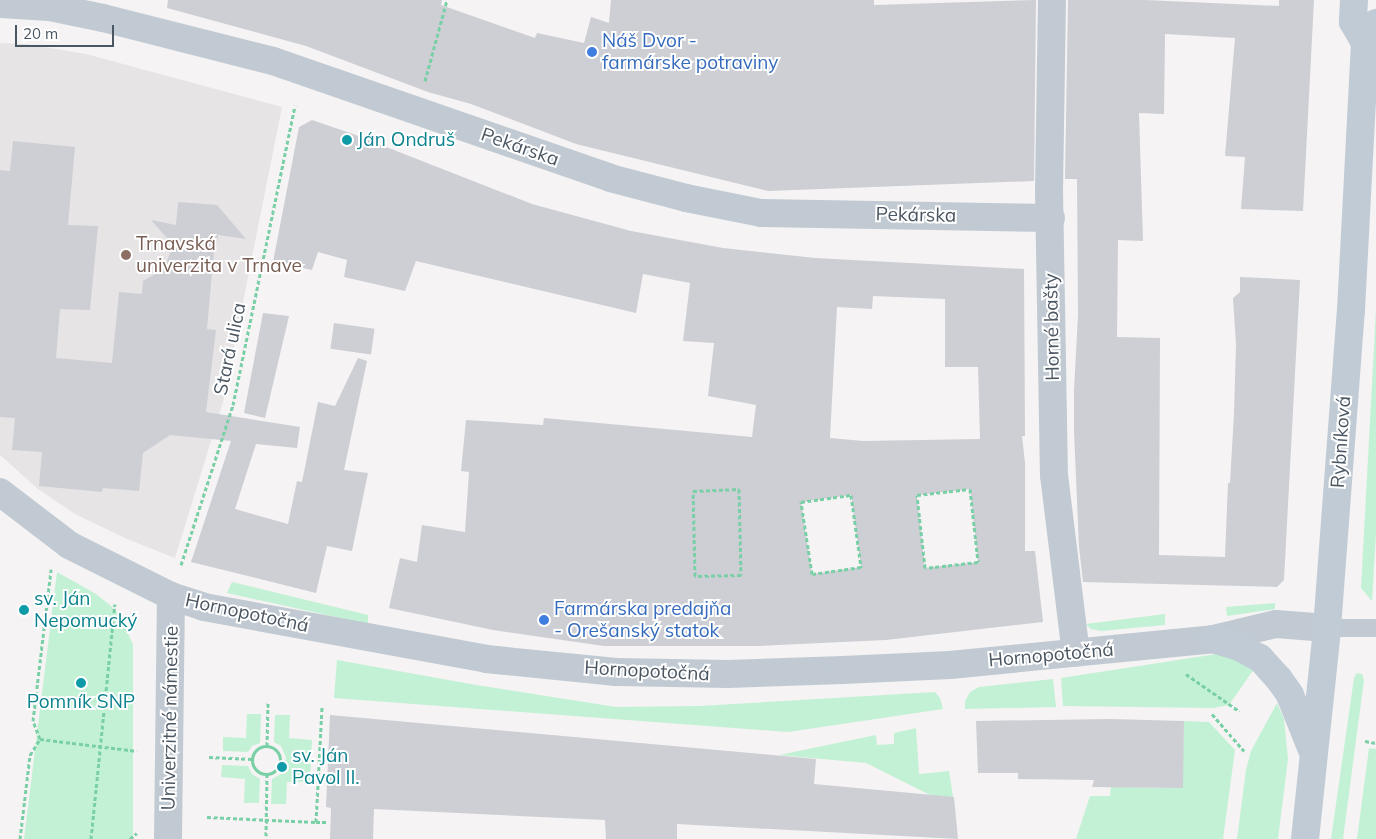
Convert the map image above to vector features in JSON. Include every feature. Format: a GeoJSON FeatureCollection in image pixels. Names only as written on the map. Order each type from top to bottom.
{"type":"FeatureCollection","features":[{"type":"Feature","properties":{"kind":"street","name":"Horné bašty"},"geometry":{"type":"LineString","coordinates":[[1052,0],[1050,182],[1054,475],[1076,653]]}},
{"type":"Feature","properties":{"kind":"street","name":"Rybníková"},"geometry":{"type":"LineString","coordinates":[[1304,839],[1327,628],[1372,36],[1352,22],[1354,0]]}},
{"type":"Feature","properties":{"kind":"street","name":"Pekárska"},"geometry":{"type":"LineString","coordinates":[[0,4],[50,7],[103,18],[273,61],[610,178],[686,198],[761,212],[1051,218]]}},
{"type":"Feature","properties":{"kind":"street","name":"Hornopotočná"},"geometry":{"type":"LineString","coordinates":[[0,492],[69,546],[171,596],[204,607],[486,658],[616,672],[728,674],[950,664],[1213,639],[1276,624],[1327,628]]}},
{"type":"Feature","properties":{"kind":"street","name":"Univerzitné námestie"},"geometry":{"type":"LineString","coordinates":[[168,839],[171,596]]}},
{"type":"Feature","properties":{"kind":"street"},"geometry":{"type":"LineString","coordinates":[[1213,639],[1239,647],[1260,658],[1279,679],[1290,695],[1313,754]]}},
{"type":"Feature","properties":{"kind":"lane"},"geometry":{"type":"LineString","coordinates":[[1327,628],[1376,628]]}},
{"type":"Feature","properties":{"kind":"path"},"geometry":{"type":"LineString","coordinates":[[423,88],[447,0]]}},
{"type":"Feature","properties":{"kind":"path","name":"Stará ulica"},"geometry":{"type":"LineString","coordinates":[[181,565],[233,405],[295,105]]}},
{"type":"Feature","properties":{"kind":"path"},"geometry":{"type":"LineString","coordinates":[[739,489],[741,575],[695,576],[693,491],[739,489]]}},
{"type":"Feature","properties":{"kind":"path"},"geometry":{"type":"LineString","coordinates":[[970,489],[978,562],[925,568],[917,495],[970,489]]}},
{"type":"Feature","properties":{"kind":"path"},"geometry":{"type":"LineString","coordinates":[[851,495],[861,567],[812,574],[801,502],[851,495]]}},
{"type":"Feature","properties":{"kind":"path"},"geometry":{"type":"LineString","coordinates":[[40,739],[33,720],[52,563]]}},
{"type":"Feature","properties":{"kind":"path"},"geometry":{"type":"LineString","coordinates":[[91,839],[116,604]]}},
{"type":"Feature","properties":{"kind":"path"},"geometry":{"type":"LineString","coordinates":[[1147,646],[1239,712]]}},
{"type":"Feature","properties":{"kind":"path"},"geometry":{"type":"LineString","coordinates":[[267,746],[268,702]]}},
{"type":"Feature","properties":{"kind":"path"},"geometry":{"type":"LineString","coordinates":[[316,822],[322,706]]}},
{"type":"Feature","properties":{"kind":"path"},"geometry":{"type":"LineString","coordinates":[[1212,714],[1244,751]]}},
{"type":"Feature","properties":{"kind":"path"},"geometry":{"type":"LineString","coordinates":[[40,739],[144,751]]}},
{"type":"Feature","properties":{"kind":"path"},"geometry":{"type":"LineString","coordinates":[[20,839],[30,755],[40,739]]}},
{"type":"Feature","properties":{"kind":"path"},"geometry":{"type":"LineString","coordinates":[[1365,741],[1376,743]]}},
{"type":"Feature","properties":{"kind":"path"},"geometry":{"type":"LineString","coordinates":[[267,746],[255,750],[252,759],[253,766],[258,771],[267,774]]}},
{"type":"Feature","properties":{"kind":"path"},"geometry":{"type":"LineString","coordinates":[[267,746],[278,754],[280,760],[278,767],[267,774]]}},
{"type":"Feature","properties":{"kind":"path"},"geometry":{"type":"LineString","coordinates":[[209,757],[252,759]]}},
{"type":"Feature","properties":{"kind":"path"},"geometry":{"type":"LineString","coordinates":[[266,836],[267,774]]}},
{"type":"Feature","properties":{"kind":"path"},"geometry":{"type":"LineString","coordinates":[[207,817],[329,822]]}},
{"type":"Feature","properties":{"kind":"shaded area","name":"Trnavská univerzita v Trnave"},"geometry":{"type":"Polygon","coordinates":[[[0,43],[26,44],[86,54],[282,107],[223,402],[175,558],[127,539],[75,514],[38,489],[0,455],[0,43]]]}},
{"type":"Feature","properties":{"kind":"green space"},"geometry":{"type":"Polygon","coordinates":[[[1376,310],[1376,534],[1372,601],[1361,588],[1376,310]]]}},
{"type":"Feature","properties":{"kind":"green space"},"geometry":{"type":"Polygon","coordinates":[[[57,572],[96,594],[110,605],[121,617],[133,645],[133,839],[24,839],[57,572]]]}},
{"type":"Feature","properties":{"kind":"green space"},"geometry":{"type":"Polygon","coordinates":[[[232,582],[368,615],[368,624],[227,593],[232,582]]]}},
{"type":"Feature","properties":{"kind":"green space"},"geometry":{"type":"Polygon","coordinates":[[[1275,603],[1275,609],[1227,616],[1226,607],[1275,603]]]}},
{"type":"Feature","properties":{"kind":"green space"},"geometry":{"type":"Polygon","coordinates":[[[1165,614],[1165,625],[1101,631],[1091,629],[1086,624],[1165,614]]]}},
{"type":"Feature","properties":{"kind":"green space"},"geometry":{"type":"Polygon","coordinates":[[[1230,652],[1254,669],[1229,705],[1213,708],[1063,706],[1061,678],[1230,652]]]}},
{"type":"Feature","properties":{"kind":"green space"},"geometry":{"type":"Polygon","coordinates":[[[337,660],[476,685],[616,707],[699,706],[935,692],[940,698],[943,709],[788,732],[334,698],[337,660]]]}},
{"type":"Feature","properties":{"kind":"green space"},"geometry":{"type":"Polygon","coordinates":[[[1357,673],[1362,674],[1364,680],[1343,839],[1331,839],[1354,678],[1357,673]]]}},
{"type":"Feature","properties":{"kind":"green space"},"geometry":{"type":"Polygon","coordinates":[[[1053,679],[1056,707],[965,709],[965,701],[970,692],[979,687],[1053,679]]]}},
{"type":"Feature","properties":{"kind":"green space"},"geometry":{"type":"Polygon","coordinates":[[[1277,703],[1284,719],[1288,759],[1278,839],[1237,839],[1246,770],[1251,751],[1277,703]]]}},
{"type":"Feature","properties":{"kind":"green space"},"geometry":{"type":"Polygon","coordinates":[[[247,714],[261,714],[260,743],[252,746],[248,752],[223,751],[223,737],[246,738],[247,714]]]}},
{"type":"Feature","properties":{"kind":"green space"},"geometry":{"type":"Polygon","coordinates":[[[275,715],[290,715],[289,738],[312,740],[310,782],[287,782],[286,804],[271,804],[272,779],[283,773],[286,758],[281,746],[274,742],[275,715]]]}},
{"type":"Feature","properties":{"kind":"green space"},"geometry":{"type":"Polygon","coordinates":[[[1184,721],[1209,722],[1235,750],[1223,839],[1076,839],[1090,796],[1110,796],[1111,787],[1182,788],[1184,721]]]}},
{"type":"Feature","properties":{"kind":"green space"},"geometry":{"type":"Polygon","coordinates":[[[916,728],[919,774],[949,771],[955,809],[931,802],[930,795],[866,763],[779,755],[876,735],[877,745],[894,744],[894,733],[916,728]]]}},
{"type":"Feature","properties":{"kind":"green space"},"geometry":{"type":"Polygon","coordinates":[[[1369,748],[1376,749],[1376,839],[1357,839],[1369,748]]]}},
{"type":"Feature","properties":{"kind":"green space"},"geometry":{"type":"Polygon","coordinates":[[[222,765],[248,766],[252,774],[260,779],[259,803],[244,803],[245,779],[221,777],[222,765]]]}},
{"type":"Feature","properties":{"kind":"building"},"geometry":{"type":"Polygon","coordinates":[[[168,0],[442,0],[441,5],[535,38],[537,33],[584,43],[591,17],[609,23],[611,0],[874,0],[874,5],[1036,0],[1034,181],[768,191],[576,144],[471,104],[428,92],[306,46],[167,8],[168,0]]]}},
{"type":"Feature","properties":{"kind":"building"},"geometry":{"type":"Polygon","coordinates":[[[1068,0],[1145,0],[1279,6],[1279,0],[1314,0],[1303,211],[1241,209],[1245,157],[1225,156],[1235,38],[1165,34],[1164,114],[1139,113],[1143,241],[1118,240],[1117,337],[1160,338],[1159,555],[1225,557],[1228,483],[1230,483],[1234,414],[1236,344],[1233,298],[1240,292],[1240,277],[1300,280],[1284,580],[1277,587],[1083,582],[1079,547],[1074,432],[1078,315],[1077,179],[1065,179],[1068,0]]]}},
{"type":"Feature","properties":{"kind":"building"},"geometry":{"type":"Polygon","coordinates":[[[312,120],[353,134],[532,204],[631,231],[723,248],[815,258],[1024,269],[1025,436],[1022,436],[1025,463],[1025,551],[1035,551],[1043,622],[886,640],[758,646],[604,646],[493,630],[389,608],[400,558],[417,562],[422,525],[465,532],[469,472],[461,471],[466,420],[543,425],[544,418],[752,437],[756,405],[708,396],[714,343],[683,341],[690,283],[643,274],[636,313],[416,261],[405,291],[344,277],[347,260],[318,252],[312,270],[273,262],[299,127],[312,120]],[[873,296],[872,309],[837,307],[830,438],[863,441],[980,439],[978,367],[945,367],[945,299],[873,296]],[[970,489],[917,495],[925,568],[978,562],[970,489]],[[851,495],[801,502],[812,574],[861,567],[851,495]]]}},
{"type":"Feature","properties":{"kind":"building"},"geometry":{"type":"Polygon","coordinates":[[[13,141],[75,147],[68,225],[98,226],[90,310],[60,309],[56,358],[112,363],[119,292],[142,294],[143,281],[164,269],[173,245],[151,220],[176,225],[178,202],[217,205],[246,239],[218,235],[216,250],[214,250],[207,329],[216,330],[206,412],[300,427],[297,448],[256,444],[235,509],[288,524],[297,481],[302,482],[318,402],[335,406],[358,358],[367,361],[344,470],[368,473],[352,551],[327,546],[316,593],[191,562],[231,441],[170,435],[143,453],[139,491],[103,488],[102,492],[39,486],[42,452],[12,450],[15,418],[0,417],[0,170],[10,171],[13,141]]]}},
{"type":"Feature","properties":{"kind":"building"},"geometry":{"type":"Polygon","coordinates":[[[263,313],[289,316],[265,418],[244,413],[263,313]]]}},
{"type":"Feature","properties":{"kind":"building"},"geometry":{"type":"Polygon","coordinates":[[[334,323],[375,329],[371,354],[330,349],[334,323]]]}},
{"type":"Feature","properties":{"kind":"building"},"geometry":{"type":"Polygon","coordinates":[[[330,715],[816,759],[814,784],[954,797],[958,839],[677,824],[677,839],[606,839],[605,820],[374,809],[373,839],[330,839],[331,808],[326,807],[330,715]]]}},
{"type":"Feature","properties":{"kind":"building"},"geometry":{"type":"Polygon","coordinates":[[[1110,719],[1184,721],[1183,788],[1092,787],[1094,780],[1018,779],[1018,773],[978,773],[976,721],[1110,719]]]}},
{"type":"Feature","properties":{"kind":"place","name":"Náš Dvor - farmárske potraviny"},"geometry":{"type":"Point","coordinates":[592,52]}},
{"type":"Feature","properties":{"kind":"place","name":"Ján Ondruš"},"geometry":{"type":"Point","coordinates":[347,140]}},
{"type":"Feature","properties":{"kind":"place","name":"Trnavská univerzita v Trnave"},"geometry":{"type":"Point","coordinates":[126,255]}},
{"type":"Feature","properties":{"kind":"place","name":"sv. Ján Nepomucký"},"geometry":{"type":"Point","coordinates":[24,610]}},
{"type":"Feature","properties":{"kind":"place","name":"Farmárska predajňa - Orešanský statok"},"geometry":{"type":"Point","coordinates":[544,620]}},
{"type":"Feature","properties":{"kind":"place","name":"Pomník SNP"},"geometry":{"type":"Point","coordinates":[81,683]}},
{"type":"Feature","properties":{"kind":"place","name":"sv. Ján Pavol II."},"geometry":{"type":"Point","coordinates":[282,767]}}]}
